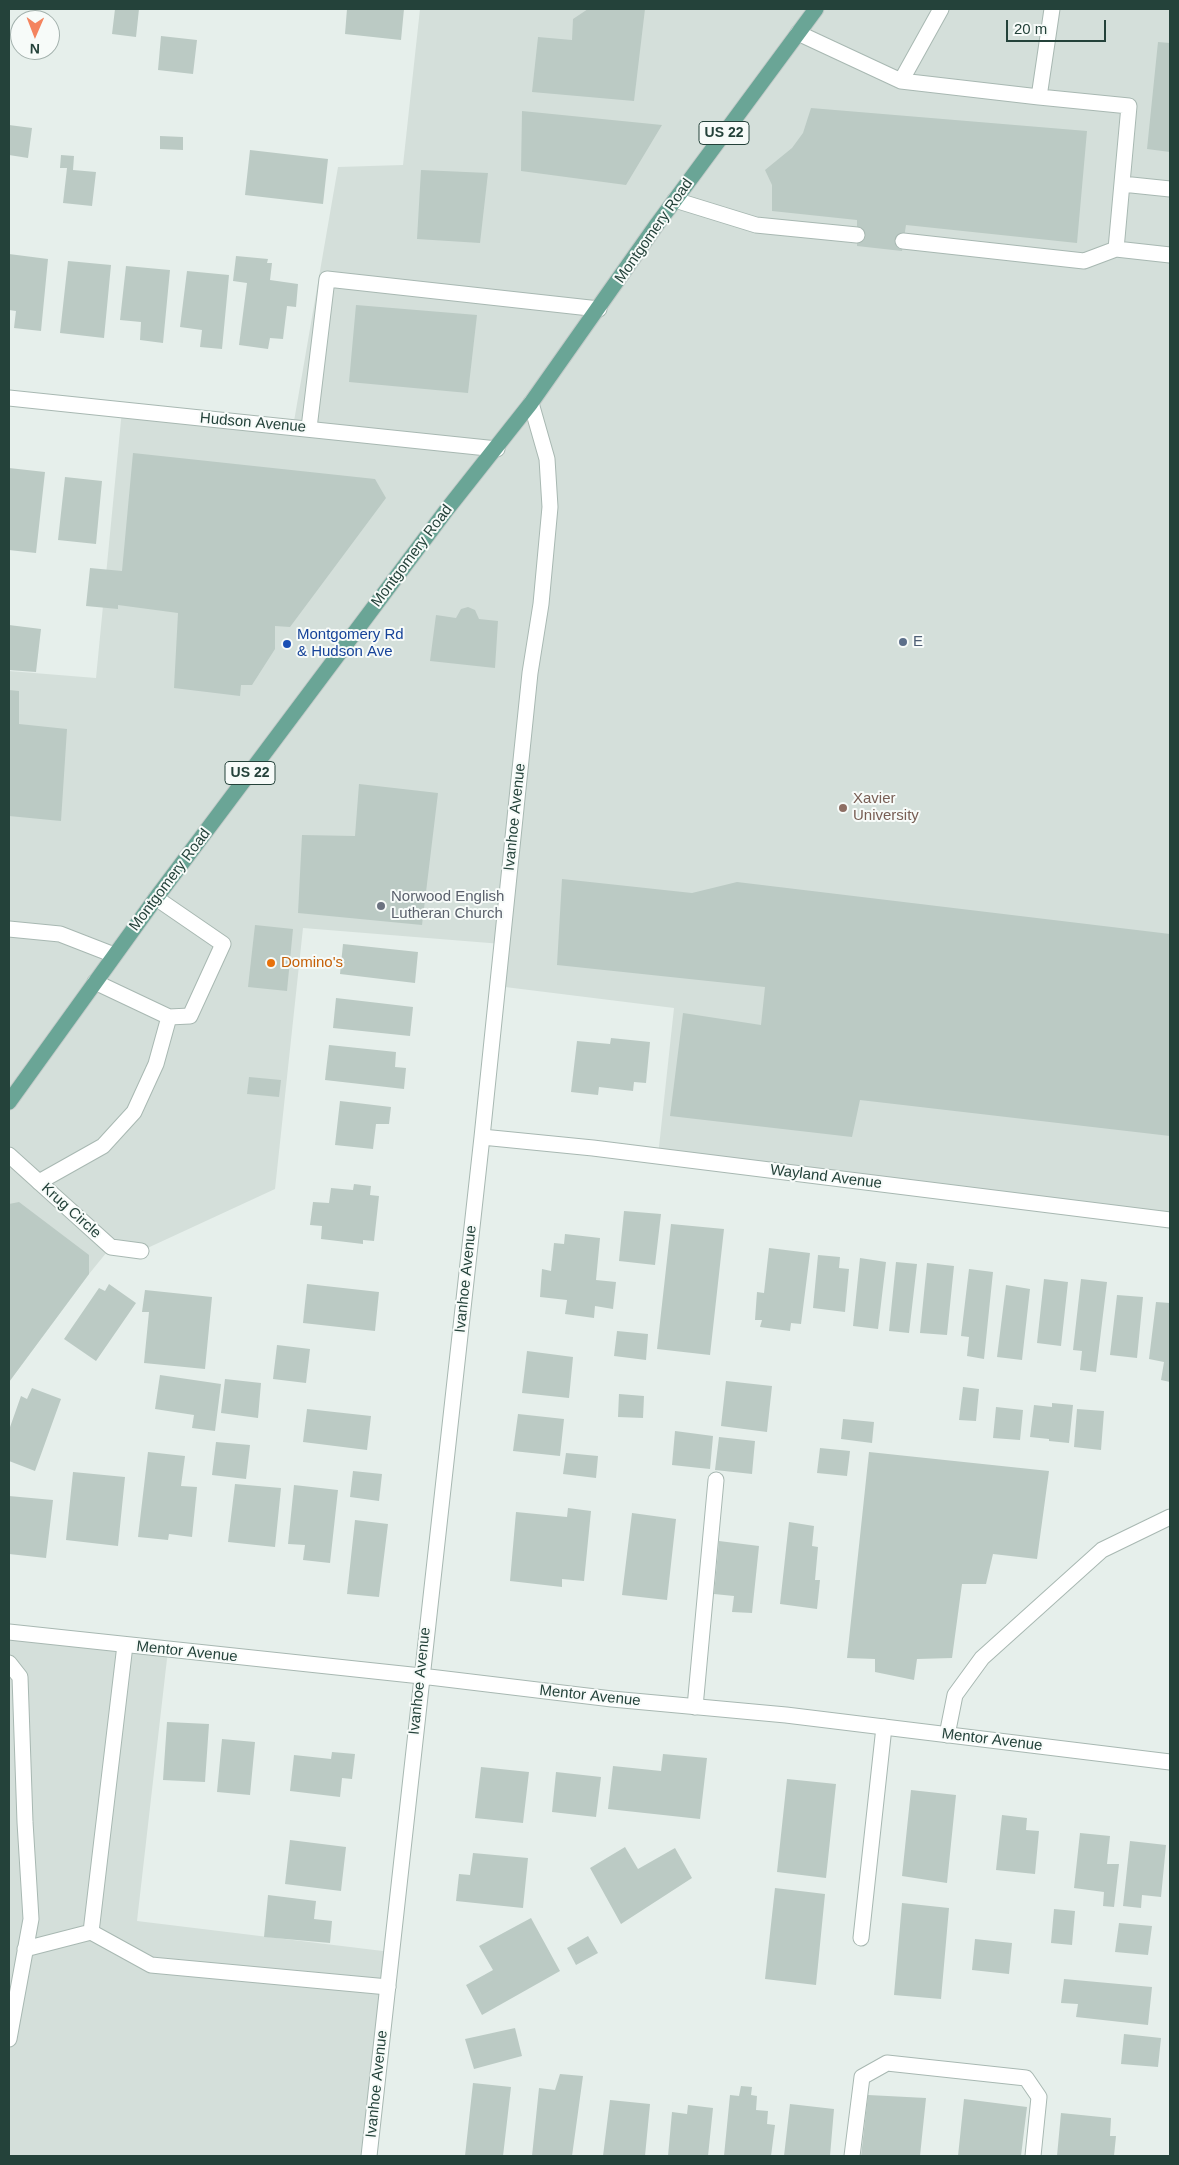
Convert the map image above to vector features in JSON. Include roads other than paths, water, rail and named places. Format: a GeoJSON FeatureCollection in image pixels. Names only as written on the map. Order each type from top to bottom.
{"type":"FeatureCollection","features":[{"type":"Feature","properties":{"kind":"main road","name":"Montgomery Road"},"geometry":{"type":"LineString","coordinates":[[9,1102],[156,898],[448,508],[497,449],[531,403],[675,200],[816,9]]}},
{"type":"Feature","properties":{"kind":"street"},"geometry":{"type":"LineString","coordinates":[[902,81],[941,9]]}},
{"type":"Feature","properties":{"kind":"street"},"geometry":{"type":"LineString","coordinates":[[1040,97],[1052,9]]}},
{"type":"Feature","properties":{"kind":"street"},"geometry":{"type":"LineString","coordinates":[[798,33],[902,81],[1129,106],[1116,249]]}},
{"type":"Feature","properties":{"kind":"street"},"geometry":{"type":"LineString","coordinates":[[1122,184],[1170,189]]}},
{"type":"Feature","properties":{"kind":"street"},"geometry":{"type":"LineString","coordinates":[[675,200],[756,225],[857,235]]}},
{"type":"Feature","properties":{"kind":"street"},"geometry":{"type":"LineString","coordinates":[[903,241],[1084,261],[1116,249],[1170,255]]}},
{"type":"Feature","properties":{"kind":"street"},"geometry":{"type":"LineString","coordinates":[[309,428],[327,279],[599,308]]}},
{"type":"Feature","properties":{"kind":"street","name":"Hudson Avenue"},"geometry":{"type":"LineString","coordinates":[[9,398],[497,449]]}},
{"type":"Feature","properties":{"kind":"street","name":"Ivanhoe Avenue"},"geometry":{"type":"LineString","coordinates":[[369,2156],[482,1137],[530,673],[541,604],[550,507],[547,459],[531,403]]}},
{"type":"Feature","properties":{"kind":"street"},"geometry":{"type":"LineString","coordinates":[[95,982],[169,1017],[190,1016],[223,944],[156,898]]}},
{"type":"Feature","properties":{"kind":"street"},"geometry":{"type":"LineString","coordinates":[[9,929],[60,934],[114,955]]}},
{"type":"Feature","properties":{"kind":"street"},"geometry":{"type":"LineString","coordinates":[[39,1182],[103,1146],[134,1112],[156,1064],[169,1017]]}},
{"type":"Feature","properties":{"kind":"street","name":"Wayland Avenue"},"geometry":{"type":"LineString","coordinates":[[482,1137],[593,1148],[1170,1220]]}},
{"type":"Feature","properties":{"kind":"street","name":"Krug Circle"},"geometry":{"type":"LineString","coordinates":[[9,1155],[111,1247],[141,1251]]}},
{"type":"Feature","properties":{"kind":"street"},"geometry":{"type":"LineString","coordinates":[[695,1707],[716,1480]]}},
{"type":"Feature","properties":{"kind":"street"},"geometry":{"type":"LineString","coordinates":[[946,1735],[955,1695],[982,1658],[1102,1550],[1170,1517]]}},
{"type":"Feature","properties":{"kind":"street","name":"Mentor Avenue"},"geometry":{"type":"LineString","coordinates":[[9,1632],[421,1676],[612,1699],[884,1727],[1170,1762]]}},
{"type":"Feature","properties":{"kind":"street"},"geometry":{"type":"LineString","coordinates":[[90,1932],[125,1645]]}},
{"type":"Feature","properties":{"kind":"street"},"geometry":{"type":"LineString","coordinates":[[9,1662],[20,1676],[25,1822],[31,1919],[9,2039]]}},
{"type":"Feature","properties":{"kind":"street"},"geometry":{"type":"LineString","coordinates":[[861,1938],[884,1727]]}},
{"type":"Feature","properties":{"kind":"street"},"geometry":{"type":"LineString","coordinates":[[25,1949],[90,1932],[151,1965],[388,1987]]}},
{"type":"Feature","properties":{"kind":"street"},"geometry":{"type":"LineString","coordinates":[[852,2156],[862,2077],[887,2063],[1026,2078],[1039,2097],[1033,2156]]}},
{"type":"Feature","properties":{"kind":"place","name":"E"},"geometry":{"type":"Point","coordinates":[903,642]}},
{"type":"Feature","properties":{"kind":"place","name":"Montgomery Rd & Hudson Ave"},"geometry":{"type":"Point","coordinates":[287,644]}},
{"type":"Feature","properties":{"kind":"place","name":"Xavier University"},"geometry":{"type":"Point","coordinates":[843,808]}},
{"type":"Feature","properties":{"kind":"place","name":"Norwood English Lutheran Church"},"geometry":{"type":"Point","coordinates":[381,906]}},
{"type":"Feature","properties":{"kind":"place","name":"Domino's"},"geometry":{"type":"Point","coordinates":[271,963]}}]}
